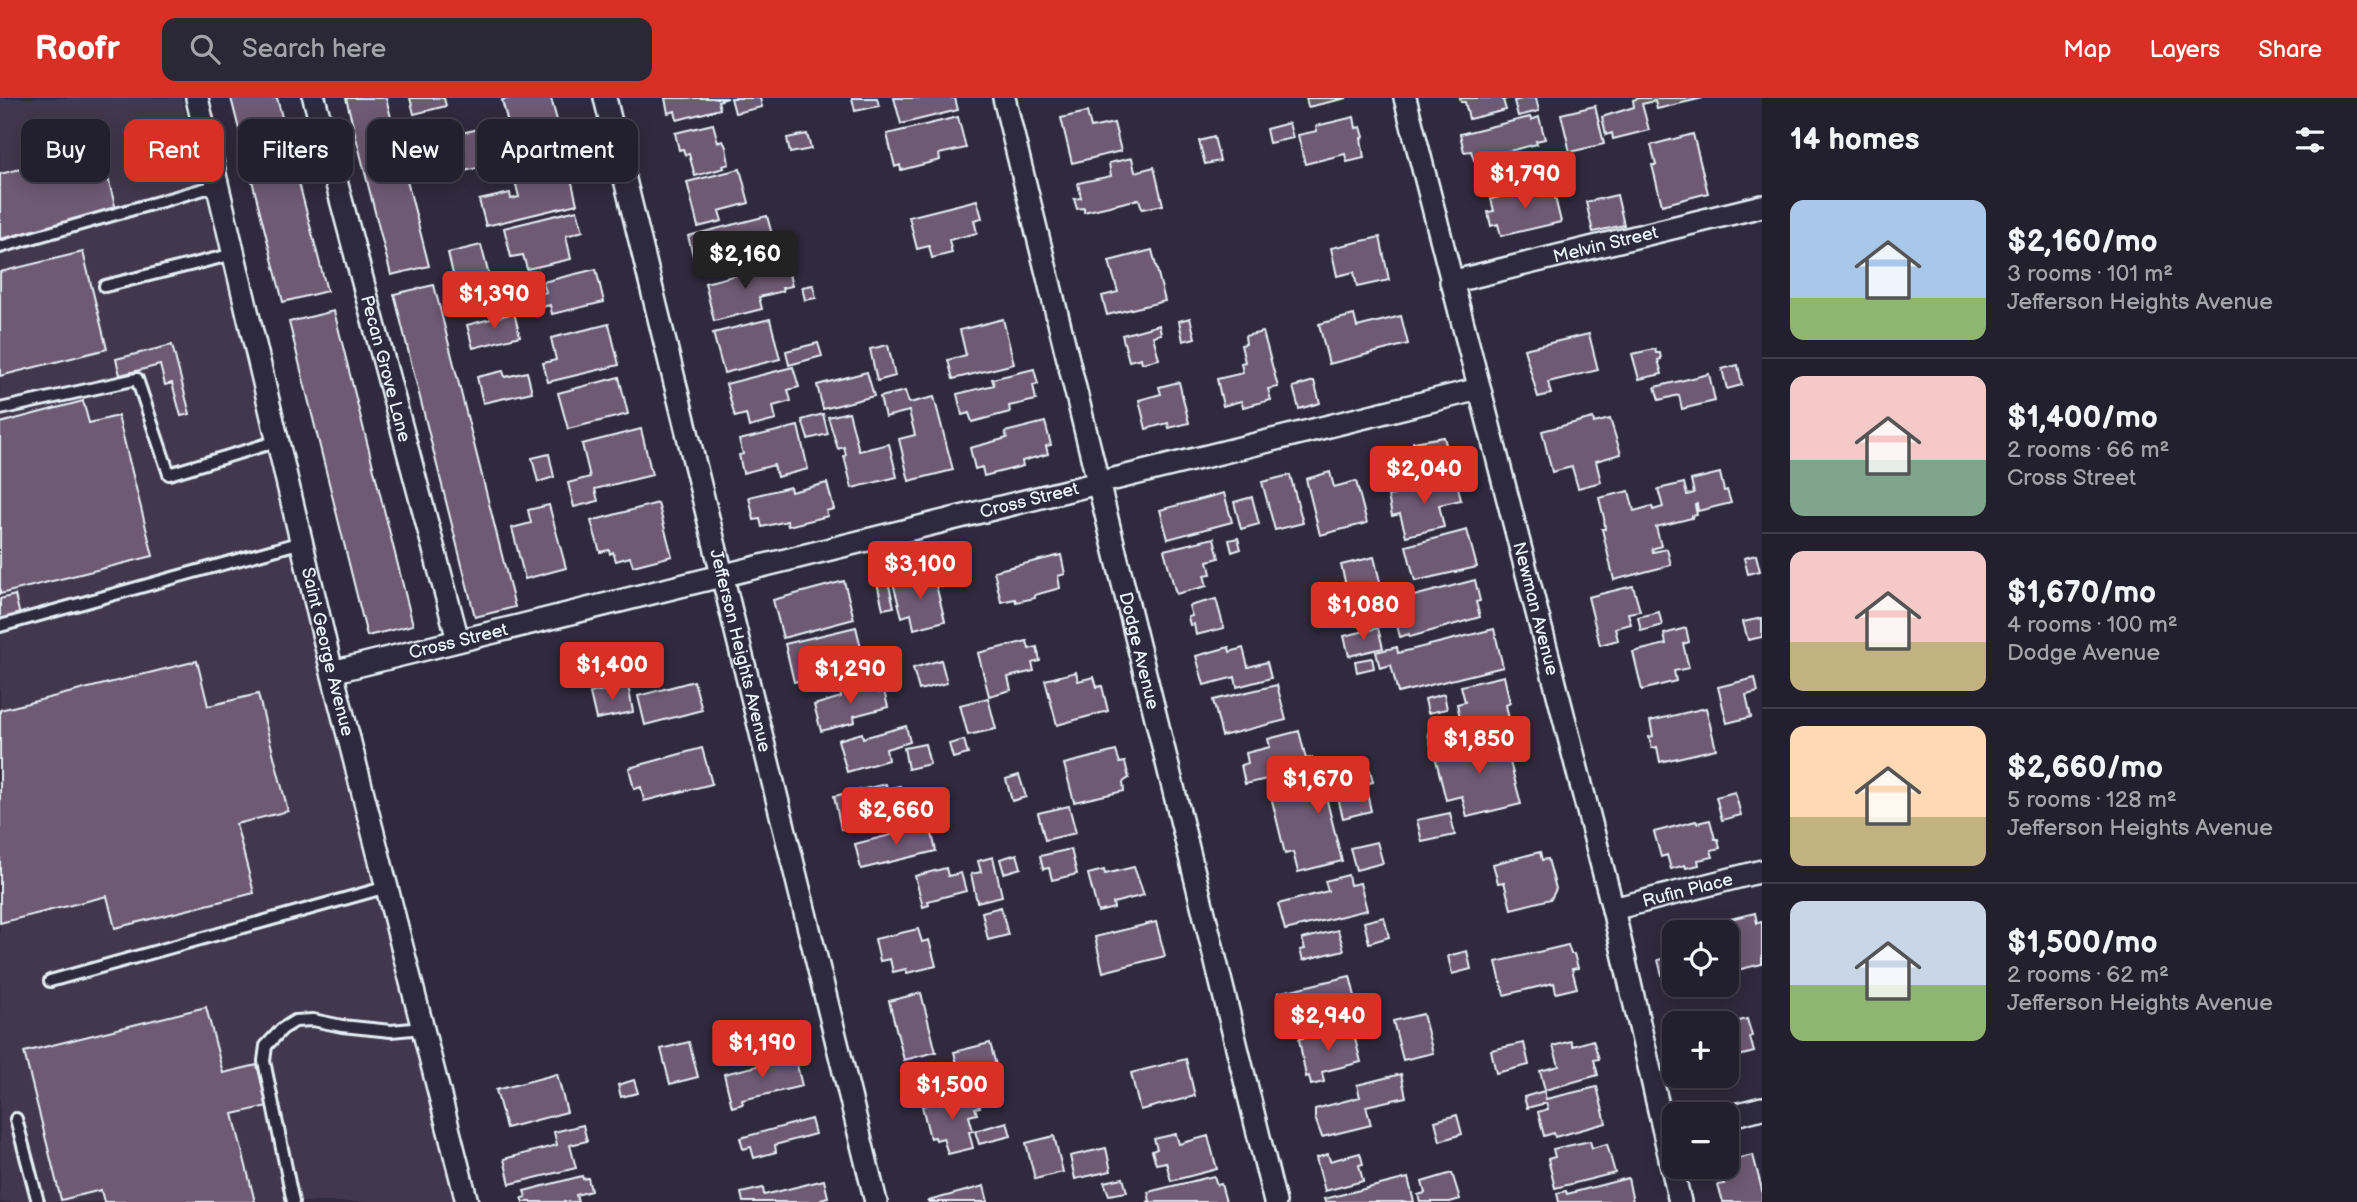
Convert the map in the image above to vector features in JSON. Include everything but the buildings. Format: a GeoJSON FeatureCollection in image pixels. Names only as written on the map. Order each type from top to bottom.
{"type":"FeatureCollection","features":[{"type":"Feature","properties":{"kind":"street","name":"Saint George Avenue"},"geometry":{"type":"LineString","coordinates":[[197,98],[332,672],[467,1202]]}},
{"type":"Feature","properties":{"kind":"street","name":"Pecan Grove Lane"},"geometry":{"type":"LineString","coordinates":[[314,98],[458,640]]}},
{"type":"Feature","properties":{"kind":"street","name":"Jefferson Heights Avenue"},"geometry":{"type":"LineString","coordinates":[[605,98],[876,1202]]}},
{"type":"Feature","properties":{"kind":"street","name":"Dodge Avenue"},"geometry":{"type":"LineString","coordinates":[[1004,98],[1275,1202]]}},
{"type":"Feature","properties":{"kind":"street","name":"Newman Avenue"},"geometry":{"type":"LineString","coordinates":[[1405,98],[1662,1103]]}},
{"type":"Feature","properties":{"kind":"street","name":"Melvin Street"},"geometry":{"type":"LineString","coordinates":[[1451,282],[1762,206]]}},
{"type":"Feature","properties":{"kind":"street","name":"Cross Street"},"geometry":{"type":"LineString","coordinates":[[332,672],[1479,389]]}},
{"type":"Feature","properties":{"kind":"street","name":"Rufin Place"},"geometry":{"type":"LineString","coordinates":[[1613,909],[1762,871]]}},
{"type":"Feature","properties":{"kind":"street"},"geometry":{"type":"LineString","coordinates":[[1739,1114],[1762,1108]]}},
{"type":"Feature","properties":{"kind":"street","name":"Newman Avenue"},"geometry":{"type":"LineString","coordinates":[[1676,1179],[1679,1202]]}},
{"type":"Feature","properties":{"kind":"lane"},"geometry":{"type":"LineString","coordinates":[[0,247],[218,185]]}},
{"type":"Feature","properties":{"kind":"lane"},"geometry":{"type":"LineString","coordinates":[[105,286],[234,254]]}},
{"type":"Feature","properties":{"kind":"lane"},"geometry":{"type":"LineString","coordinates":[[0,409],[137,379],[169,474],[278,441]]}},
{"type":"Feature","properties":{"kind":"lane"},"geometry":{"type":"LineString","coordinates":[[0,625],[302,542]]}},
{"type":"Feature","properties":{"kind":"lane"},"geometry":{"type":"LineString","coordinates":[[50,981],[387,887]]}},
{"type":"Feature","properties":{"kind":"lane"},"geometry":{"type":"LineString","coordinates":[[293,1202],[264,1061],[266,1046],[282,1029],[295,1021],[313,1020],[391,1031],[423,1028]]}},
{"type":"Feature","properties":{"kind":"lane"},"geometry":{"type":"LineString","coordinates":[[16,1119],[38,1202]]}},
{"type":"Feature","properties":{"kind":"shaded area"},"geometry":{"type":"Polygon","coordinates":[[[0,98],[182,98],[187,119],[124,119],[124,182],[203,182],[455,1202],[0,1202],[0,98]]]}}]}
